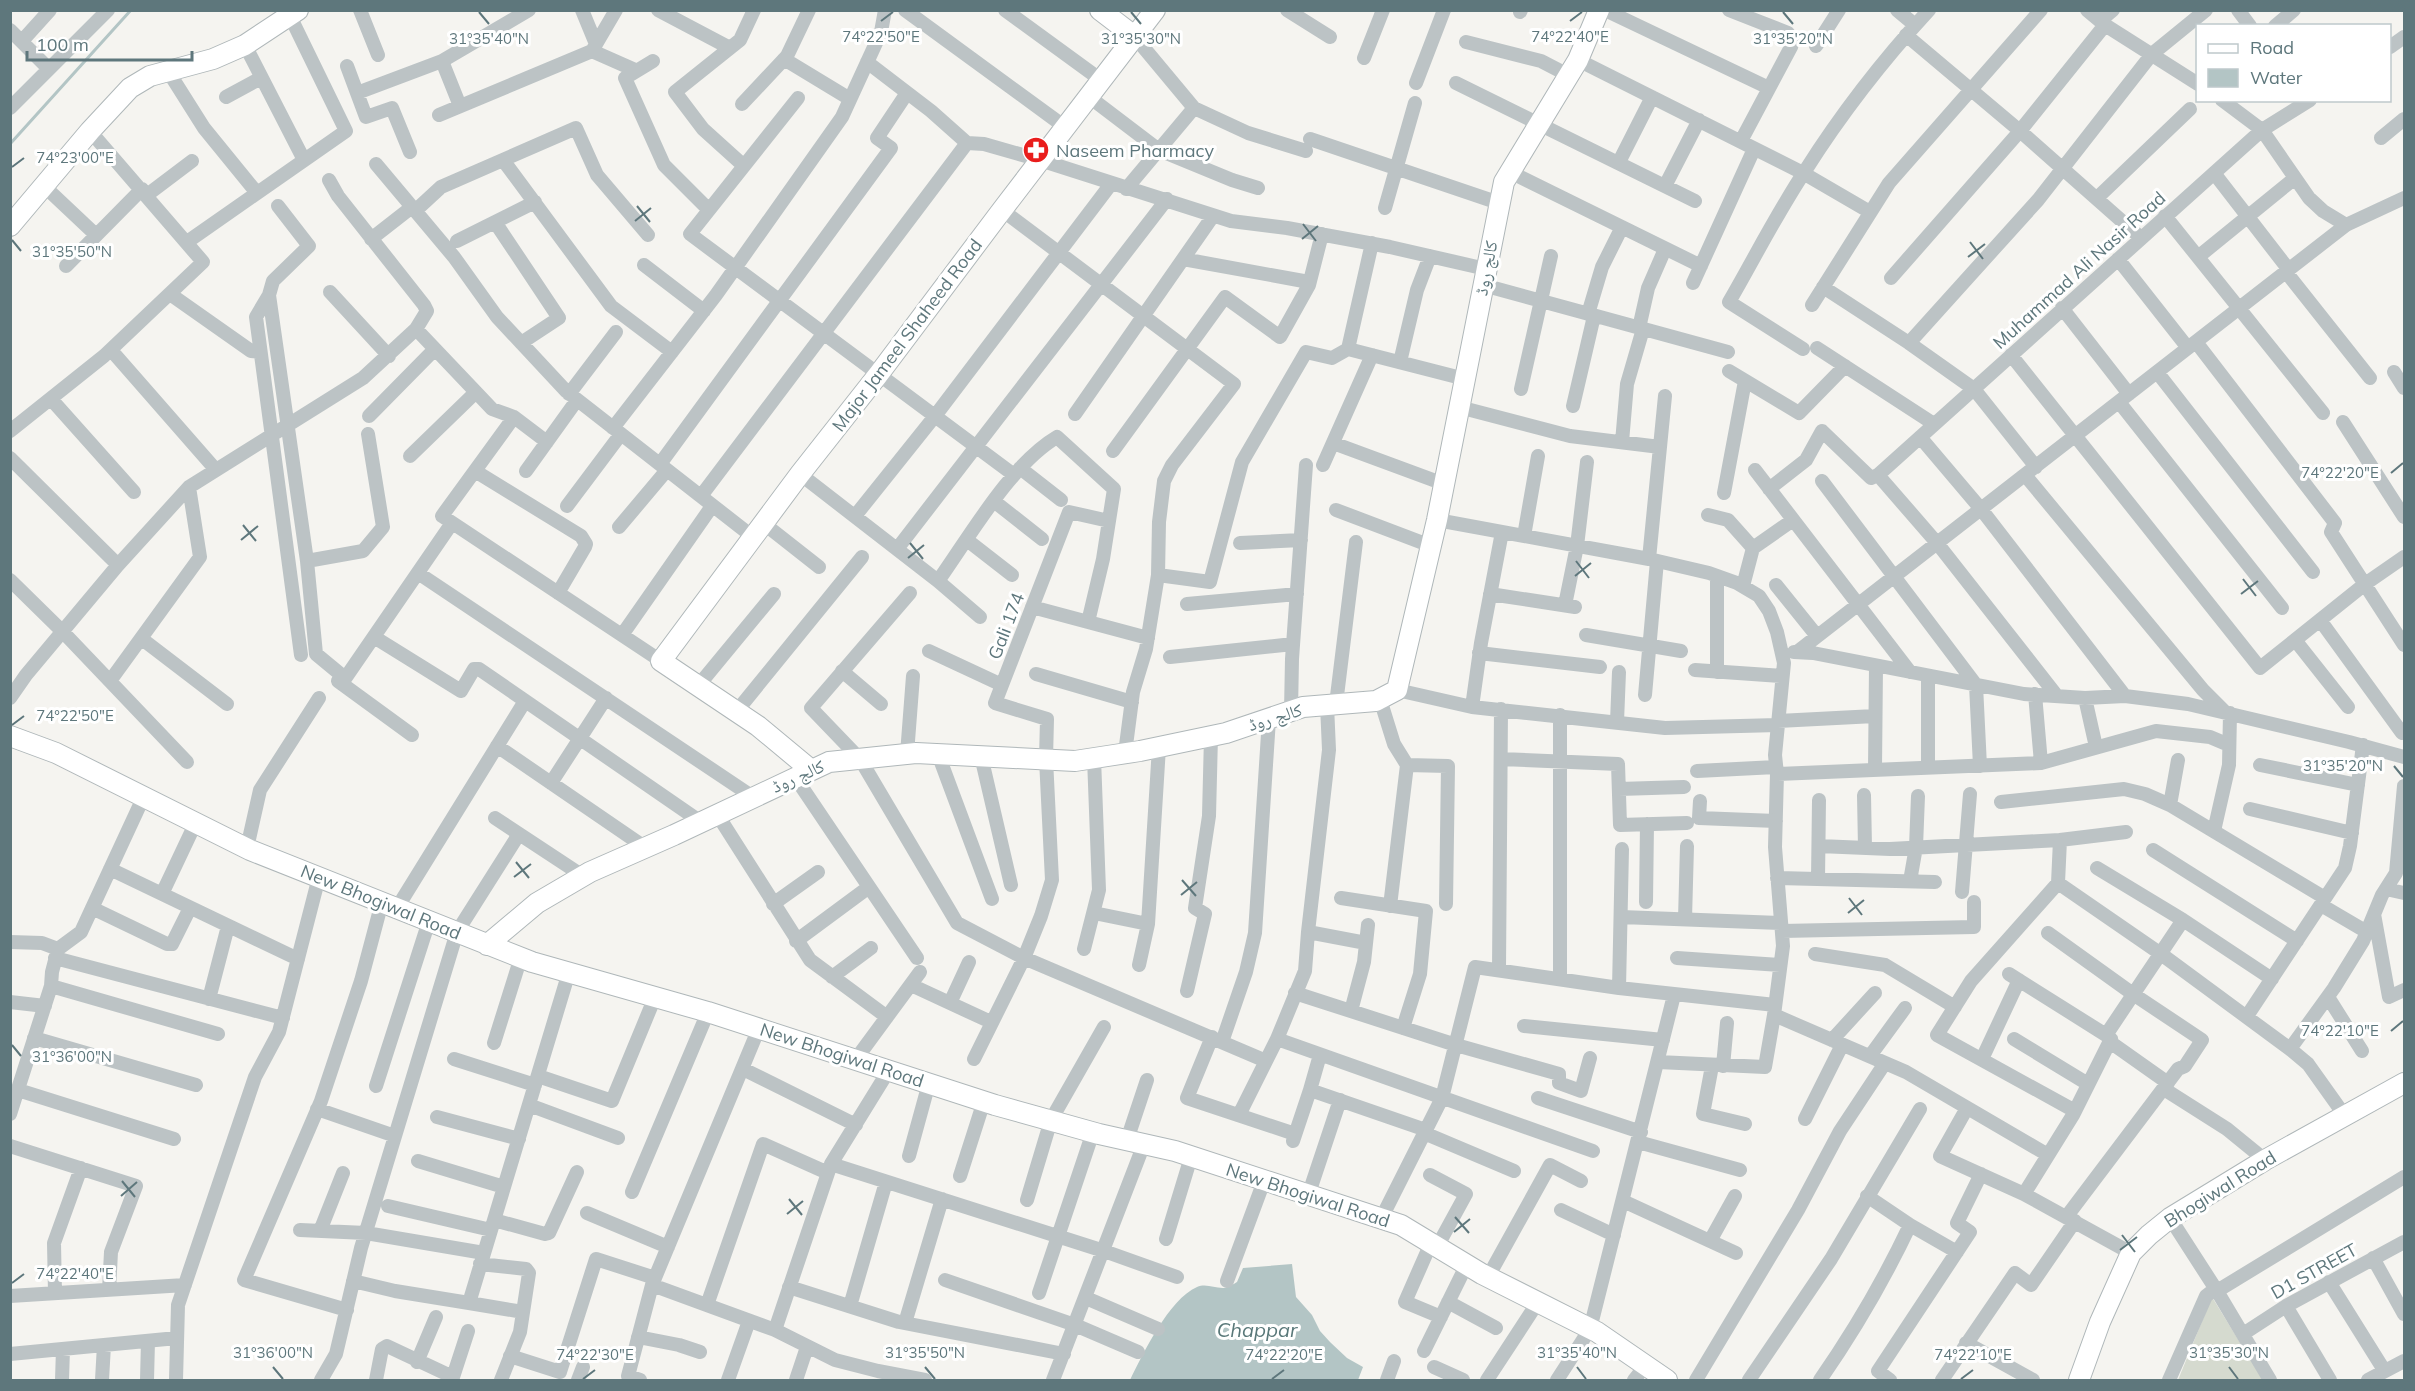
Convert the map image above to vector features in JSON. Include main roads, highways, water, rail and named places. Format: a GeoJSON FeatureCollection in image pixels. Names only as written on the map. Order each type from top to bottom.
{"type":"FeatureCollection","features":[{"type":"Feature","properties":{"kind":"water","name":"Chappar"},"geometry":{"type":"Polygon","coordinates":[[[1292,1264],[1296,1297],[1312,1315],[1320,1331],[1330,1342],[1347,1358],[1363,1367],[1358,1380],[1130,1380],[1158,1328],[1187,1293],[1201,1286],[1228,1287],[1237,1282],[1243,1268],[1292,1264]]]}},
{"type":"Feature","properties":{"kind":"waterway"},"geometry":{"type":"LineString","coordinates":[[10,144],[131,10]]}},
{"type":"Feature","properties":{"kind":"place","name":"Naseem Pharmacy"},"geometry":{"type":"Point","coordinates":[1036,150]}}]}
